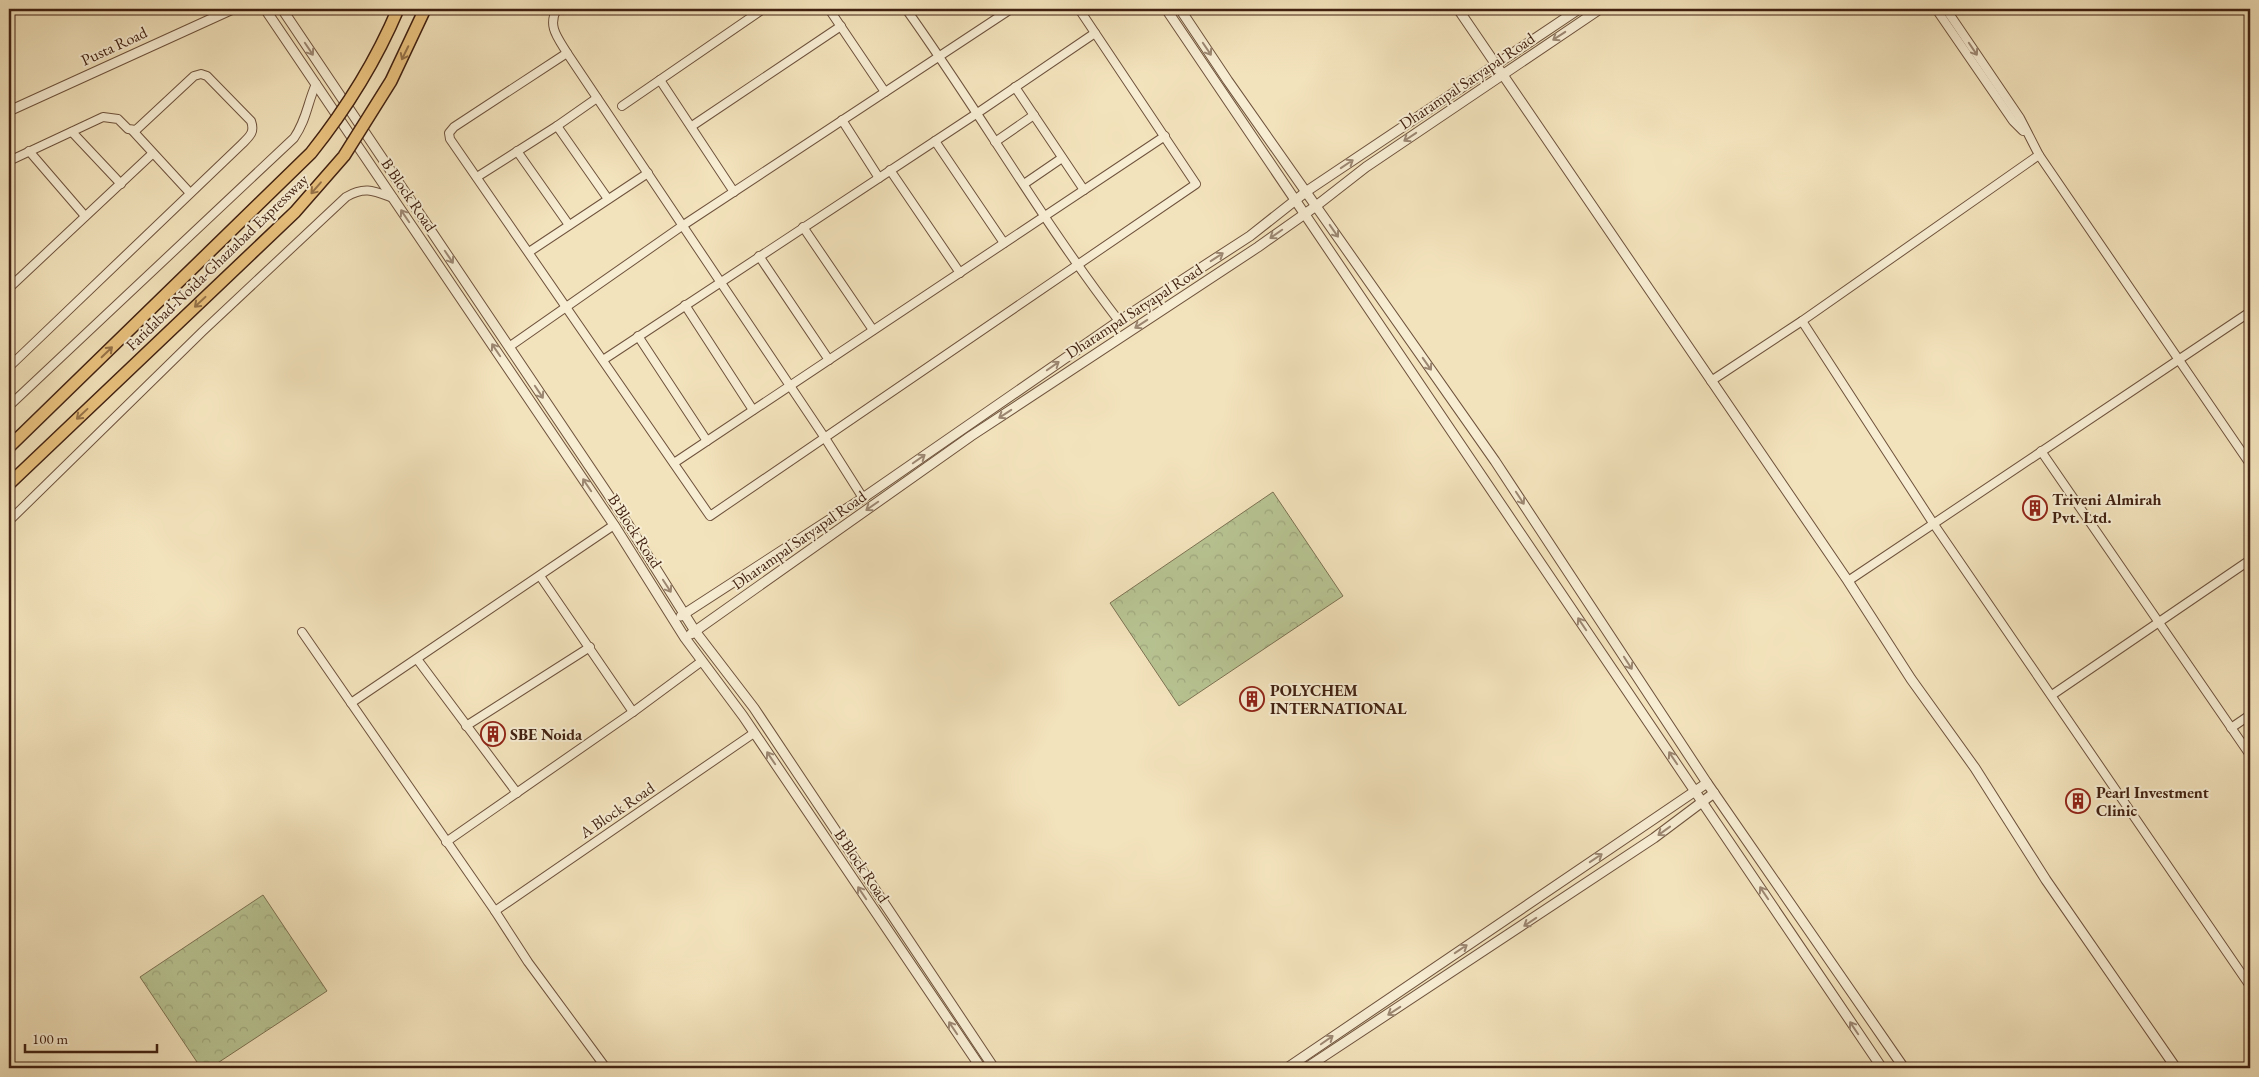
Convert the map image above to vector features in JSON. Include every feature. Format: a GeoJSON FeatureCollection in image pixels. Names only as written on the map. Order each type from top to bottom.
{"type":"FeatureCollection","features":[{"type":"Feature","properties":{"kind":"main road","name":"Faridabad-Noida-Ghaziabad Expressway"},"geometry":{"type":"LineString","coordinates":[[9,447],[311,154],[349,102],[385,41],[398,9]]}},
{"type":"Feature","properties":{"kind":"main road","name":"Faridabad-Noida-Ghaziabad Expressway"},"geometry":{"type":"LineString","coordinates":[[9,484],[295,212],[344,156],[391,81],[426,9]]}},
{"type":"Feature","properties":{"kind":"street","name":"Pusta Road"},"geometry":{"type":"LineString","coordinates":[[9,111],[232,9]]}},
{"type":"Feature","properties":{"kind":"street","name":"B Block Road"},"geometry":{"type":"LineString","coordinates":[[265,9],[614,525],[685,638],[754,733],[981,1068]]}},
{"type":"Feature","properties":{"kind":"street","name":"B Block Road"},"geometry":{"type":"LineString","coordinates":[[282,9],[624,518],[695,631],[754,708],[994,1068]]}},
{"type":"Feature","properties":{"kind":"street"},"geometry":{"type":"LineString","coordinates":[[557,9],[552,16],[552,26],[567,53],[825,438],[863,498]]}},
{"type":"Feature","properties":{"kind":"street"},"geometry":{"type":"LineString","coordinates":[[622,106],[763,9]]}},
{"type":"Feature","properties":{"kind":"street"},"geometry":{"type":"LineString","coordinates":[[829,9],[885,92]]}},
{"type":"Feature","properties":{"kind":"street"},"geometry":{"type":"LineString","coordinates":[[906,9],[939,55],[1077,266],[1119,321]]}},
{"type":"Feature","properties":{"kind":"street"},"geometry":{"type":"LineString","coordinates":[[509,347],[682,226],[1011,9]]}},
{"type":"Feature","properties":{"kind":"street"},"geometry":{"type":"LineString","coordinates":[[567,53],[451,130],[450,139],[710,516],[1196,184],[1079,9]]}},
{"type":"Feature","properties":{"kind":"street"},"geometry":{"type":"LineString","coordinates":[[1166,9],[1882,1068]]}},
{"type":"Feature","properties":{"kind":"street"},"geometry":{"type":"LineString","coordinates":[[1180,9],[1228,81],[1496,461],[1707,783],[1904,1068]]}},
{"type":"Feature","properties":{"kind":"street"},"geometry":{"type":"LineString","coordinates":[[1458,9],[1848,581],[1881,634],[1975,768],[2046,880],[2176,1068]]}},
{"type":"Feature","properties":{"kind":"street","name":"Dharampal Satyapal Road"},"geometry":{"type":"LineString","coordinates":[[674,620],[863,498],[1119,321],[1250,236],[1307,191],[1579,9]]}},
{"type":"Feature","properties":{"kind":"street","name":"Dharampal Satyapal Road"},"geometry":{"type":"LineString","coordinates":[[685,638],[971,436],[1316,206],[1366,167],[1600,9]]}},
{"type":"Feature","properties":{"kind":"street"},"geometry":{"type":"LineString","coordinates":[[1936,9],[2013,121],[2030,138]]}},
{"type":"Feature","properties":{"kind":"street"},"geometry":{"type":"LineString","coordinates":[[1946,9],[2020,118],[2039,155],[2250,464]]}},
{"type":"Feature","properties":{"kind":"street"},"geometry":{"type":"LineString","coordinates":[[692,126],[841,26]]}},
{"type":"Feature","properties":{"kind":"street"},"geometry":{"type":"LineString","coordinates":[[603,360],[976,114],[1094,33]]}},
{"type":"Feature","properties":{"kind":"street"},"geometry":{"type":"LineString","coordinates":[[9,367],[251,135],[253,127],[250,120],[207,76],[201,74],[194,76],[140,127],[132,130]]}},
{"type":"Feature","properties":{"kind":"street"},"geometry":{"type":"LineString","coordinates":[[660,80],[734,192]]}},
{"type":"Feature","properties":{"kind":"street"},"geometry":{"type":"LineString","coordinates":[[9,406],[294,138],[303,125],[308,101],[316,84]]}},
{"type":"Feature","properties":{"kind":"street"},"geometry":{"type":"LineString","coordinates":[[1015,87],[1084,190]]}},
{"type":"Feature","properties":{"kind":"street"},"geometry":{"type":"LineString","coordinates":[[477,177],[597,98]]}},
{"type":"Feature","properties":{"kind":"street"},"geometry":{"type":"LineString","coordinates":[[995,142],[1034,115]]}},
{"type":"Feature","properties":{"kind":"street"},"geometry":{"type":"LineString","coordinates":[[9,161],[103,117],[110,116],[118,119],[132,130],[152,154],[190,193]]}},
{"type":"Feature","properties":{"kind":"street"},"geometry":{"type":"LineString","coordinates":[[842,120],[879,178]]}},
{"type":"Feature","properties":{"kind":"street"},"geometry":{"type":"LineString","coordinates":[[557,126],[608,199]]}},
{"type":"Feature","properties":{"kind":"street"},"geometry":{"type":"LineString","coordinates":[[72,132],[121,184]]}},
{"type":"Feature","properties":{"kind":"street"},"geometry":{"type":"LineString","coordinates":[[674,463],[1165,136]]}},
{"type":"Feature","properties":{"kind":"street"},"geometry":{"type":"LineString","coordinates":[[935,141],[1004,243]]}},
{"type":"Feature","properties":{"kind":"street"},"geometry":{"type":"LineString","coordinates":[[29,151],[85,216]]}},
{"type":"Feature","properties":{"kind":"street"},"geometry":{"type":"LineString","coordinates":[[517,151],[570,225]]}},
{"type":"Feature","properties":{"kind":"street"},"geometry":{"type":"LineString","coordinates":[[9,288],[152,154]]}},
{"type":"Feature","properties":{"kind":"street"},"geometry":{"type":"LineString","coordinates":[[1711,381],[1802,321],[2039,155]]}},
{"type":"Feature","properties":{"kind":"street"},"geometry":{"type":"LineString","coordinates":[[1024,184],[1062,158]]}},
{"type":"Feature","properties":{"kind":"street"},"geometry":{"type":"LineString","coordinates":[[890,170],[960,273]]}},
{"type":"Feature","properties":{"kind":"street"},"geometry":{"type":"LineString","coordinates":[[529,252],[648,173]]}},
{"type":"Feature","properties":{"kind":"street"},"geometry":{"type":"LineString","coordinates":[[9,521],[203,331],[346,196],[356,191],[370,190],[393,198]]}},
{"type":"Feature","properties":{"kind":"street"},"geometry":{"type":"LineString","coordinates":[[803,228],[873,330]]}},
{"type":"Feature","properties":{"kind":"street"},"geometry":{"type":"LineString","coordinates":[[759,256],[829,360]]}},
{"type":"Feature","properties":{"kind":"street"},"geometry":{"type":"LineString","coordinates":[[685,305],[753,410]]}},
{"type":"Feature","properties":{"kind":"street"},"geometry":{"type":"LineString","coordinates":[[1848,581],[2250,312]]}},
{"type":"Feature","properties":{"kind":"street"},"geometry":{"type":"LineString","coordinates":[[1802,321],[1933,523],[2250,986]]}},
{"type":"Feature","properties":{"kind":"street"},"geometry":{"type":"LineString","coordinates":[[638,336],[707,441]]}},
{"type":"Feature","properties":{"kind":"street"},"geometry":{"type":"LineString","coordinates":[[2041,451],[2250,755]]}},
{"type":"Feature","properties":{"kind":"street"},"geometry":{"type":"LineString","coordinates":[[351,702],[614,525]]}},
{"type":"Feature","properties":{"kind":"street"},"geometry":{"type":"LineString","coordinates":[[2052,695],[2250,560]]}},
{"type":"Feature","properties":{"kind":"street"},"geometry":{"type":"LineString","coordinates":[[540,576],[634,712]]}},
{"type":"Feature","properties":{"kind":"street"},"geometry":{"type":"LineString","coordinates":[[302,632],[495,911],[528,962],[606,1068]]}},
{"type":"Feature","properties":{"kind":"street"},"geometry":{"type":"LineString","coordinates":[[466,726],[590,647]]}},
{"type":"Feature","properties":{"kind":"street"},"geometry":{"type":"LineString","coordinates":[[417,659],[517,793]]}},
{"type":"Feature","properties":{"kind":"street"},"geometry":{"type":"LineString","coordinates":[[446,842],[634,712],[702,661]]}},
{"type":"Feature","properties":{"kind":"street"},"geometry":{"type":"LineString","coordinates":[[2231,728],[2250,715]]}},
{"type":"Feature","properties":{"kind":"street","name":"A Block Road"},"geometry":{"type":"LineString","coordinates":[[495,911],[754,733]]}},
{"type":"Feature","properties":{"kind":"street"},"geometry":{"type":"LineString","coordinates":[[1286,1068],[1707,783]]}},
{"type":"Feature","properties":{"kind":"street"},"geometry":{"type":"LineString","coordinates":[[1306,1068],[1630,854],[1714,793]]}},
{"type":"Feature","properties":{"kind":"green space"},"geometry":{"type":"Polygon","coordinates":[[[1273,492],[1343,596],[1179,706],[1110,603],[1273,492]]]}},
{"type":"Feature","properties":{"kind":"green space"},"geometry":{"type":"Polygon","coordinates":[[[263,895],[327,991],[210,1068],[201,1068],[140,977],[263,895]]]}},
{"type":"Feature","properties":{"kind":"place","name":"Triveni Almirah Pvt. Ltd."},"geometry":{"type":"Point","coordinates":[2035,508]}},
{"type":"Feature","properties":{"kind":"place","name":"POLYCHEM INTERNATIONAL"},"geometry":{"type":"Point","coordinates":[1252,699]}},
{"type":"Feature","properties":{"kind":"place","name":"SBE Noida"},"geometry":{"type":"Point","coordinates":[493,734]}},
{"type":"Feature","properties":{"kind":"place","name":"Pearl Investment Clinic"},"geometry":{"type":"Point","coordinates":[2078,801]}}]}
